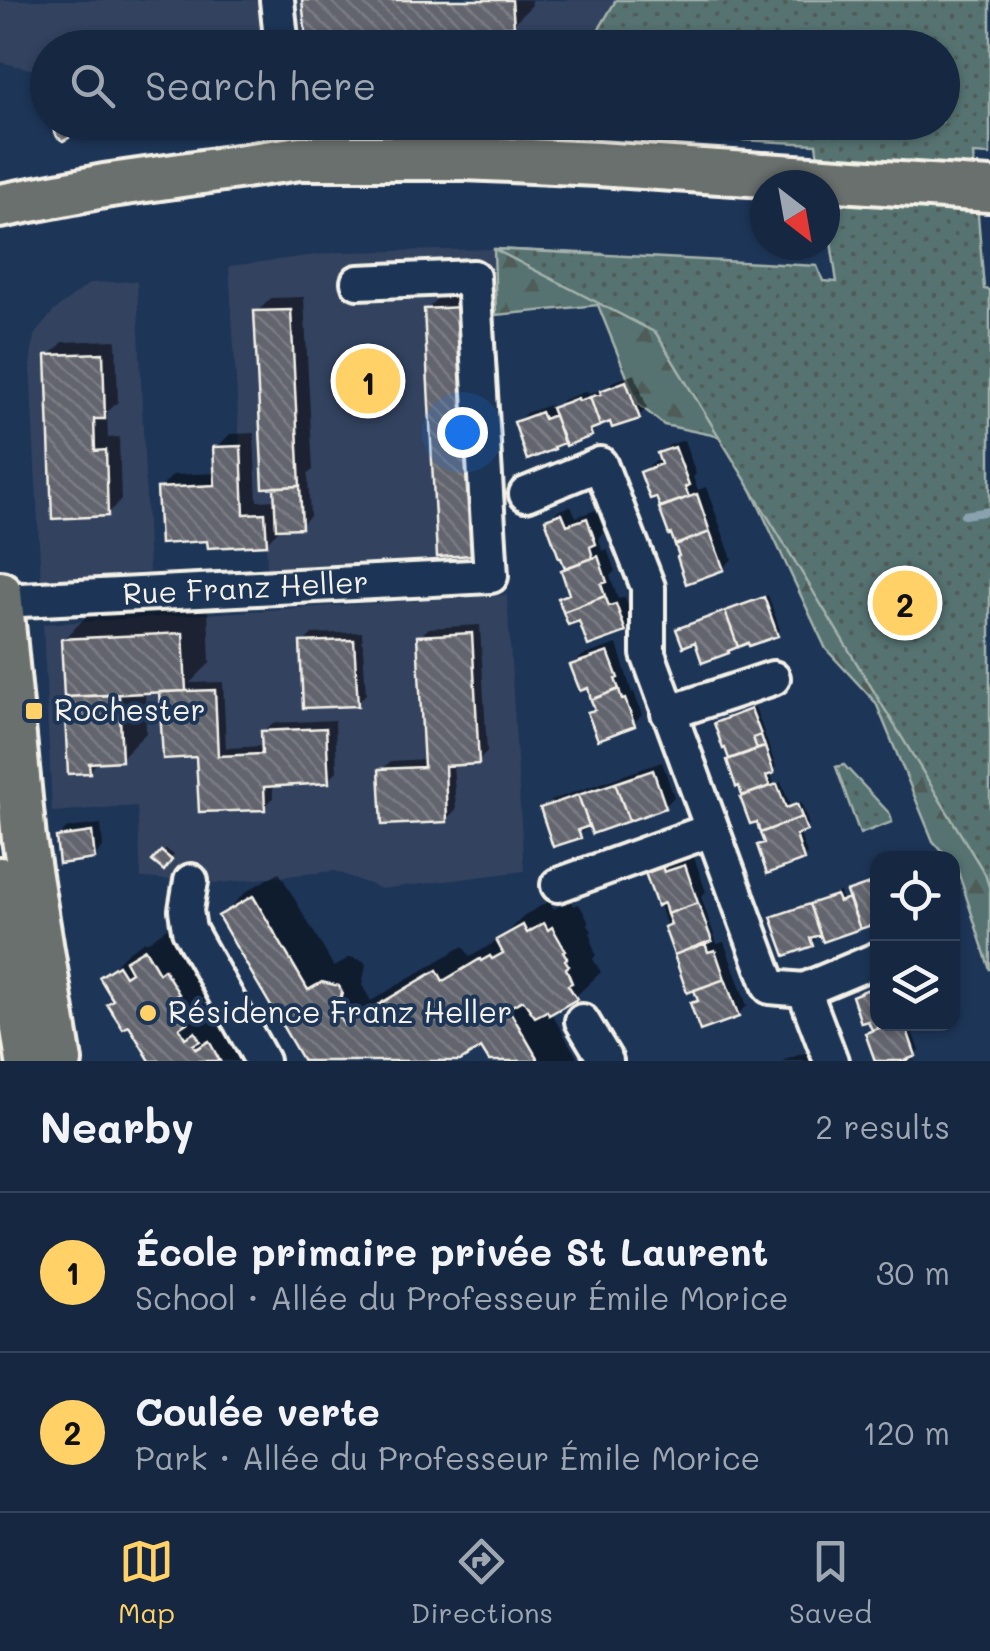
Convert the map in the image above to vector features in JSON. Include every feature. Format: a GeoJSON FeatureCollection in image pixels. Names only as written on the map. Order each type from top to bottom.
{"type":"FeatureCollection","features":[{"type":"Feature","properties":{"kind":"main road"},"geometry":{"type":"LineString","coordinates":[[0,206],[300,158],[483,159],[989,190]]}},
{"type":"Feature","properties":{"kind":"main road"},"geometry":{"type":"LineString","coordinates":[[0,230],[236,184],[395,160]]}},
{"type":"Feature","properties":{"kind":"main road"},"geometry":{"type":"LineString","coordinates":[[0,593],[24,839],[60,1061]]}},
{"type":"Feature","properties":{"kind":"main road"},"geometry":{"type":"LineString","coordinates":[[0,878],[28,1061]]}},
{"type":"Feature","properties":{"kind":"street"},"geometry":{"type":"LineString","coordinates":[[277,0],[280,30]]}},
{"type":"Feature","properties":{"kind":"street","name":"Rue Franz Heller"},"geometry":{"type":"LineString","coordinates":[[1,601],[491,576],[473,277],[358,282]]}},
{"type":"Feature","properties":{"kind":"street"},"geometry":{"type":"LineString","coordinates":[[526,494],[600,464],[648,587],[648,654],[770,987],[804,990],[870,962]]}},
{"type":"Feature","properties":{"kind":"street"},"geometry":{"type":"LineString","coordinates":[[668,713],[773,678]]}},
{"type":"Feature","properties":{"kind":"street"},"geometry":{"type":"LineString","coordinates":[[558,884],[711,830]]}},
{"type":"Feature","properties":{"kind":"street"},"geometry":{"type":"LineString","coordinates":[[191,881],[186,910],[188,930],[262,1061]]}},
{"type":"Feature","properties":{"kind":"street"},"geometry":{"type":"LineString","coordinates":[[804,990],[830,1061]]}},
{"type":"Feature","properties":{"kind":"street"},"geometry":{"type":"LineString","coordinates":[[582,1021],[606,1061]]}},
{"type":"Feature","properties":{"kind":"shaded area"},"geometry":{"type":"Polygon","coordinates":[[[0,0],[616,0],[599,30],[30,30],[30,69],[0,62],[0,0]]]}},
{"type":"Feature","properties":{"kind":"shaded area"},"geometry":{"type":"Polygon","coordinates":[[[494,249],[505,555],[267,568],[265,513],[244,514],[229,266],[340,252],[494,249]]]}},
{"type":"Feature","properties":{"kind":"shaded area"},"geometry":{"type":"Polygon","coordinates":[[[137,281],[149,572],[41,583],[30,366],[34,335],[54,311],[90,283],[137,281]]]}},
{"type":"Feature","properties":{"kind":"shaded area"},"geometry":{"type":"Polygon","coordinates":[[[507,595],[524,871],[382,889],[334,871],[219,883],[141,878],[137,806],[52,812],[43,624],[507,595]]]}},
{"type":"Feature","properties":{"kind":"green space"},"geometry":{"type":"Polygon","coordinates":[[[616,0],[990,0],[990,155],[973,154],[984,289],[990,290],[990,890],[985,874],[656,333],[494,249],[817,266],[823,281],[837,282],[834,260],[840,260],[840,170],[820,170],[816,144],[741,140],[960,140],[960,30],[599,30],[616,0]]]}},
{"type":"Feature","properties":{"kind":"green space"},"geometry":{"type":"Polygon","coordinates":[[[494,249],[602,254],[990,806],[990,970],[960,877],[960,851],[942,851],[933,841],[876,703],[826,649],[727,438],[664,425],[638,404],[598,305],[496,315],[494,249]]]}},
{"type":"Feature","properties":{"kind":"green space"},"geometry":{"type":"Polygon","coordinates":[[[844,765],[890,814],[892,822],[860,834],[836,767],[844,765]]]}},
{"type":"Feature","properties":{"kind":"building"},"geometry":{"type":"Polygon","coordinates":[[[302,0],[512,0],[514,26],[475,30],[305,30],[302,0]]]}},
{"type":"Feature","properties":{"kind":"building"},"geometry":{"type":"Polygon","coordinates":[[[461,307],[474,555],[437,557],[424,309],[461,307]]]}},
{"type":"Feature","properties":{"kind":"building"},"geometry":{"type":"Polygon","coordinates":[[[291,310],[300,486],[263,488],[254,311],[291,310]]]}},
{"type":"Feature","properties":{"kind":"building"},"geometry":{"type":"Polygon","coordinates":[[[103,353],[105,419],[94,419],[95,451],[106,450],[108,516],[52,519],[46,355],[103,353]]]}},
{"type":"Feature","properties":{"kind":"building"},"geometry":{"type":"Polygon","coordinates":[[[626,381],[640,419],[612,428],[610,422],[600,426],[590,397],[626,381]]]}},
{"type":"Feature","properties":{"kind":"building"},"geometry":{"type":"Polygon","coordinates":[[[590,397],[600,426],[590,430],[592,436],[566,446],[551,408],[590,397]]]}},
{"type":"Feature","properties":{"kind":"building"},"geometry":{"type":"Polygon","coordinates":[[[541,412],[544,419],[554,415],[564,443],[527,460],[514,422],[541,412]]]}},
{"type":"Feature","properties":{"kind":"building"},"geometry":{"type":"Polygon","coordinates":[[[241,446],[244,514],[265,513],[267,545],[208,548],[207,541],[160,544],[157,488],[215,485],[213,447],[241,446]]]}},
{"type":"Feature","properties":{"kind":"building"},"geometry":{"type":"Polygon","coordinates":[[[675,447],[689,485],[685,487],[689,497],[660,507],[656,497],[650,499],[640,472],[661,464],[657,453],[675,447]]]}},
{"type":"Feature","properties":{"kind":"building"},"geometry":{"type":"Polygon","coordinates":[[[300,486],[302,528],[276,529],[274,487],[300,486]]]}},
{"type":"Feature","properties":{"kind":"building"},"geometry":{"type":"Polygon","coordinates":[[[697,494],[710,532],[675,545],[659,508],[697,494]]]}},
{"type":"Feature","properties":{"kind":"building"},"geometry":{"type":"Polygon","coordinates":[[[562,513],[567,525],[587,518],[596,544],[590,547],[593,558],[565,568],[545,519],[562,513]]]}},
{"type":"Feature","properties":{"kind":"building"},"geometry":{"type":"Polygon","coordinates":[[[710,532],[724,570],[686,584],[675,545],[710,532]]]}},
{"type":"Feature","properties":{"kind":"building"},"geometry":{"type":"Polygon","coordinates":[[[598,556],[607,582],[601,584],[605,596],[563,612],[558,598],[569,594],[561,570],[598,556]]]}},
{"type":"Feature","properties":{"kind":"building"},"geometry":{"type":"Polygon","coordinates":[[[605,596],[609,606],[616,604],[626,632],[588,646],[579,621],[568,625],[563,612],[605,596]]]}},
{"type":"Feature","properties":{"kind":"building"},"geometry":{"type":"Polygon","coordinates":[[[764,597],[778,636],[738,647],[725,611],[764,597]]]}},
{"type":"Feature","properties":{"kind":"building"},"geometry":{"type":"Polygon","coordinates":[[[725,611],[738,647],[702,663],[695,642],[683,647],[676,629],[725,611]]]}},
{"type":"Feature","properties":{"kind":"building"},"geometry":{"type":"Polygon","coordinates":[[[183,633],[186,691],[64,697],[61,639],[183,633]]]}},
{"type":"Feature","properties":{"kind":"building"},"geometry":{"type":"Polygon","coordinates":[[[472,633],[479,764],[445,766],[447,822],[382,825],[379,769],[424,767],[417,636],[472,633]]]}},
{"type":"Feature","properties":{"kind":"building"},"geometry":{"type":"Polygon","coordinates":[[[354,640],[358,706],[303,708],[300,642],[354,640]]]}},
{"type":"Feature","properties":{"kind":"building"},"geometry":{"type":"Polygon","coordinates":[[[608,652],[619,689],[591,700],[588,688],[580,691],[570,665],[608,652]]]}},
{"type":"Feature","properties":{"kind":"building"},"geometry":{"type":"Polygon","coordinates":[[[619,689],[635,726],[598,740],[587,712],[595,710],[591,700],[619,689]]]}},
{"type":"Feature","properties":{"kind":"building"},"geometry":{"type":"Polygon","coordinates":[[[215,690],[218,756],[262,754],[261,731],[326,728],[329,783],[264,787],[265,810],[199,812],[196,757],[163,759],[159,692],[215,690]]]}},
{"type":"Feature","properties":{"kind":"building"},"geometry":{"type":"Polygon","coordinates":[[[119,695],[122,761],[89,763],[90,773],[68,774],[64,697],[119,695]]]}},
{"type":"Feature","properties":{"kind":"building"},"geometry":{"type":"Polygon","coordinates":[[[751,709],[761,735],[753,738],[757,749],[729,759],[714,723],[751,709]]]}},
{"type":"Feature","properties":{"kind":"building"},"geometry":{"type":"Polygon","coordinates":[[[761,735],[765,747],[757,749],[753,738],[761,735]]]}},
{"type":"Feature","properties":{"kind":"building"},"geometry":{"type":"Polygon","coordinates":[[[765,747],[774,773],[766,776],[770,786],[742,796],[727,760],[765,747]]]}},
{"type":"Feature","properties":{"kind":"building"},"geometry":{"type":"Polygon","coordinates":[[[653,770],[666,808],[629,821],[615,783],[653,770]]]}},
{"type":"Feature","properties":{"kind":"building"},"geometry":{"type":"Polygon","coordinates":[[[615,783],[629,821],[592,834],[578,795],[615,783]]]}},
{"type":"Feature","properties":{"kind":"building"},"geometry":{"type":"Polygon","coordinates":[[[777,784],[786,808],[797,804],[802,817],[760,833],[757,822],[750,824],[740,797],[777,784]]]}},
{"type":"Feature","properties":{"kind":"building"},"geometry":{"type":"Polygon","coordinates":[[[578,795],[589,826],[578,830],[581,838],[553,847],[540,808],[578,795]]]}},
{"type":"Feature","properties":{"kind":"building"},"geometry":{"type":"Polygon","coordinates":[[[802,817],[807,831],[796,835],[804,860],[767,874],[757,845],[764,843],[760,833],[802,817]]]}},
{"type":"Feature","properties":{"kind":"building"},"geometry":{"type":"Polygon","coordinates":[[[92,832],[95,859],[59,864],[56,837],[92,832]]]}},
{"type":"Feature","properties":{"kind":"building"},"geometry":{"type":"Polygon","coordinates":[[[161,851],[172,860],[164,871],[152,861],[161,851]]]}},
{"type":"Feature","properties":{"kind":"building"},"geometry":{"type":"Polygon","coordinates":[[[660,861],[664,872],[685,865],[698,903],[667,914],[664,903],[657,906],[643,867],[660,861]]]}},
{"type":"Feature","properties":{"kind":"building"},"geometry":{"type":"Polygon","coordinates":[[[870,884],[870,926],[860,929],[846,892],[870,884]]]}},
{"type":"Feature","properties":{"kind":"building"},"geometry":{"type":"Polygon","coordinates":[[[836,895],[839,902],[849,898],[860,929],[823,942],[809,904],[836,895]]]}},
{"type":"Feature","properties":{"kind":"building"},"geometry":{"type":"Polygon","coordinates":[[[253,896],[308,990],[322,982],[339,986],[342,992],[337,1012],[344,1025],[437,970],[443,981],[480,959],[492,959],[503,953],[496,940],[523,925],[527,933],[544,923],[548,930],[552,927],[565,950],[572,983],[568,985],[577,999],[549,1015],[547,1011],[535,1017],[523,1000],[508,1008],[539,1061],[489,1061],[481,1048],[460,1061],[303,1061],[218,916],[253,896]]]}},
{"type":"Feature","properties":{"kind":"building"},"geometry":{"type":"Polygon","coordinates":[[[698,903],[712,941],[674,955],[664,927],[671,924],[667,914],[698,903]]]}},
{"type":"Feature","properties":{"kind":"building"},"geometry":{"type":"Polygon","coordinates":[[[809,904],[820,935],[810,938],[813,946],[785,956],[771,917],[809,904]]]}},
{"type":"Feature","properties":{"kind":"building"},"geometry":{"type":"Polygon","coordinates":[[[705,943],[708,952],[715,950],[725,979],[687,993],[674,955],[705,943]]]}},
{"type":"Feature","properties":{"kind":"building","name":"Résidence Franz Heller"},"geometry":{"type":"Polygon","coordinates":[[[145,949],[159,973],[164,969],[179,994],[174,997],[188,1022],[179,1028],[185,1038],[195,1032],[200,1041],[193,1045],[196,1049],[209,1041],[220,1061],[150,1061],[129,1026],[123,1029],[107,1004],[113,1000],[99,977],[118,965],[125,976],[131,972],[125,961],[145,949]]]}},
{"type":"Feature","properties":{"kind":"building"},"geometry":{"type":"Polygon","coordinates":[[[725,979],[739,1017],[700,1031],[690,1003],[698,1001],[694,990],[725,979]]]}},
{"type":"Feature","properties":{"kind":"building"},"geometry":{"type":"Polygon","coordinates":[[[870,988],[870,1026],[868,1021],[861,1023],[852,996],[870,988]]]}},
{"type":"Feature","properties":{"kind":"building"},"geometry":{"type":"Polygon","coordinates":[[[907,1031],[916,1056],[904,1061],[875,1061],[865,1033],[907,1031]]]}},
{"type":"Feature","properties":{"kind":"waterway"},"geometry":{"type":"LineString","coordinates":[[964,515],[990,511]]}},
{"type":"Feature","properties":{"kind":"place","name":"École primaire privée St Laurent"},"geometry":{"type":"Point","coordinates":[368,381]}},
{"type":"Feature","properties":{"kind":"place","name":"Coulée verte"},"geometry":{"type":"Point","coordinates":[905,603]}},
{"type":"Feature","properties":{"kind":"place","name":"Rochester"},"geometry":{"type":"Point","coordinates":[34,711]}},
{"type":"Feature","properties":{"kind":"place","name":"Résidence Franz Heller"},"geometry":{"type":"Point","coordinates":[148,1013]}}]}
